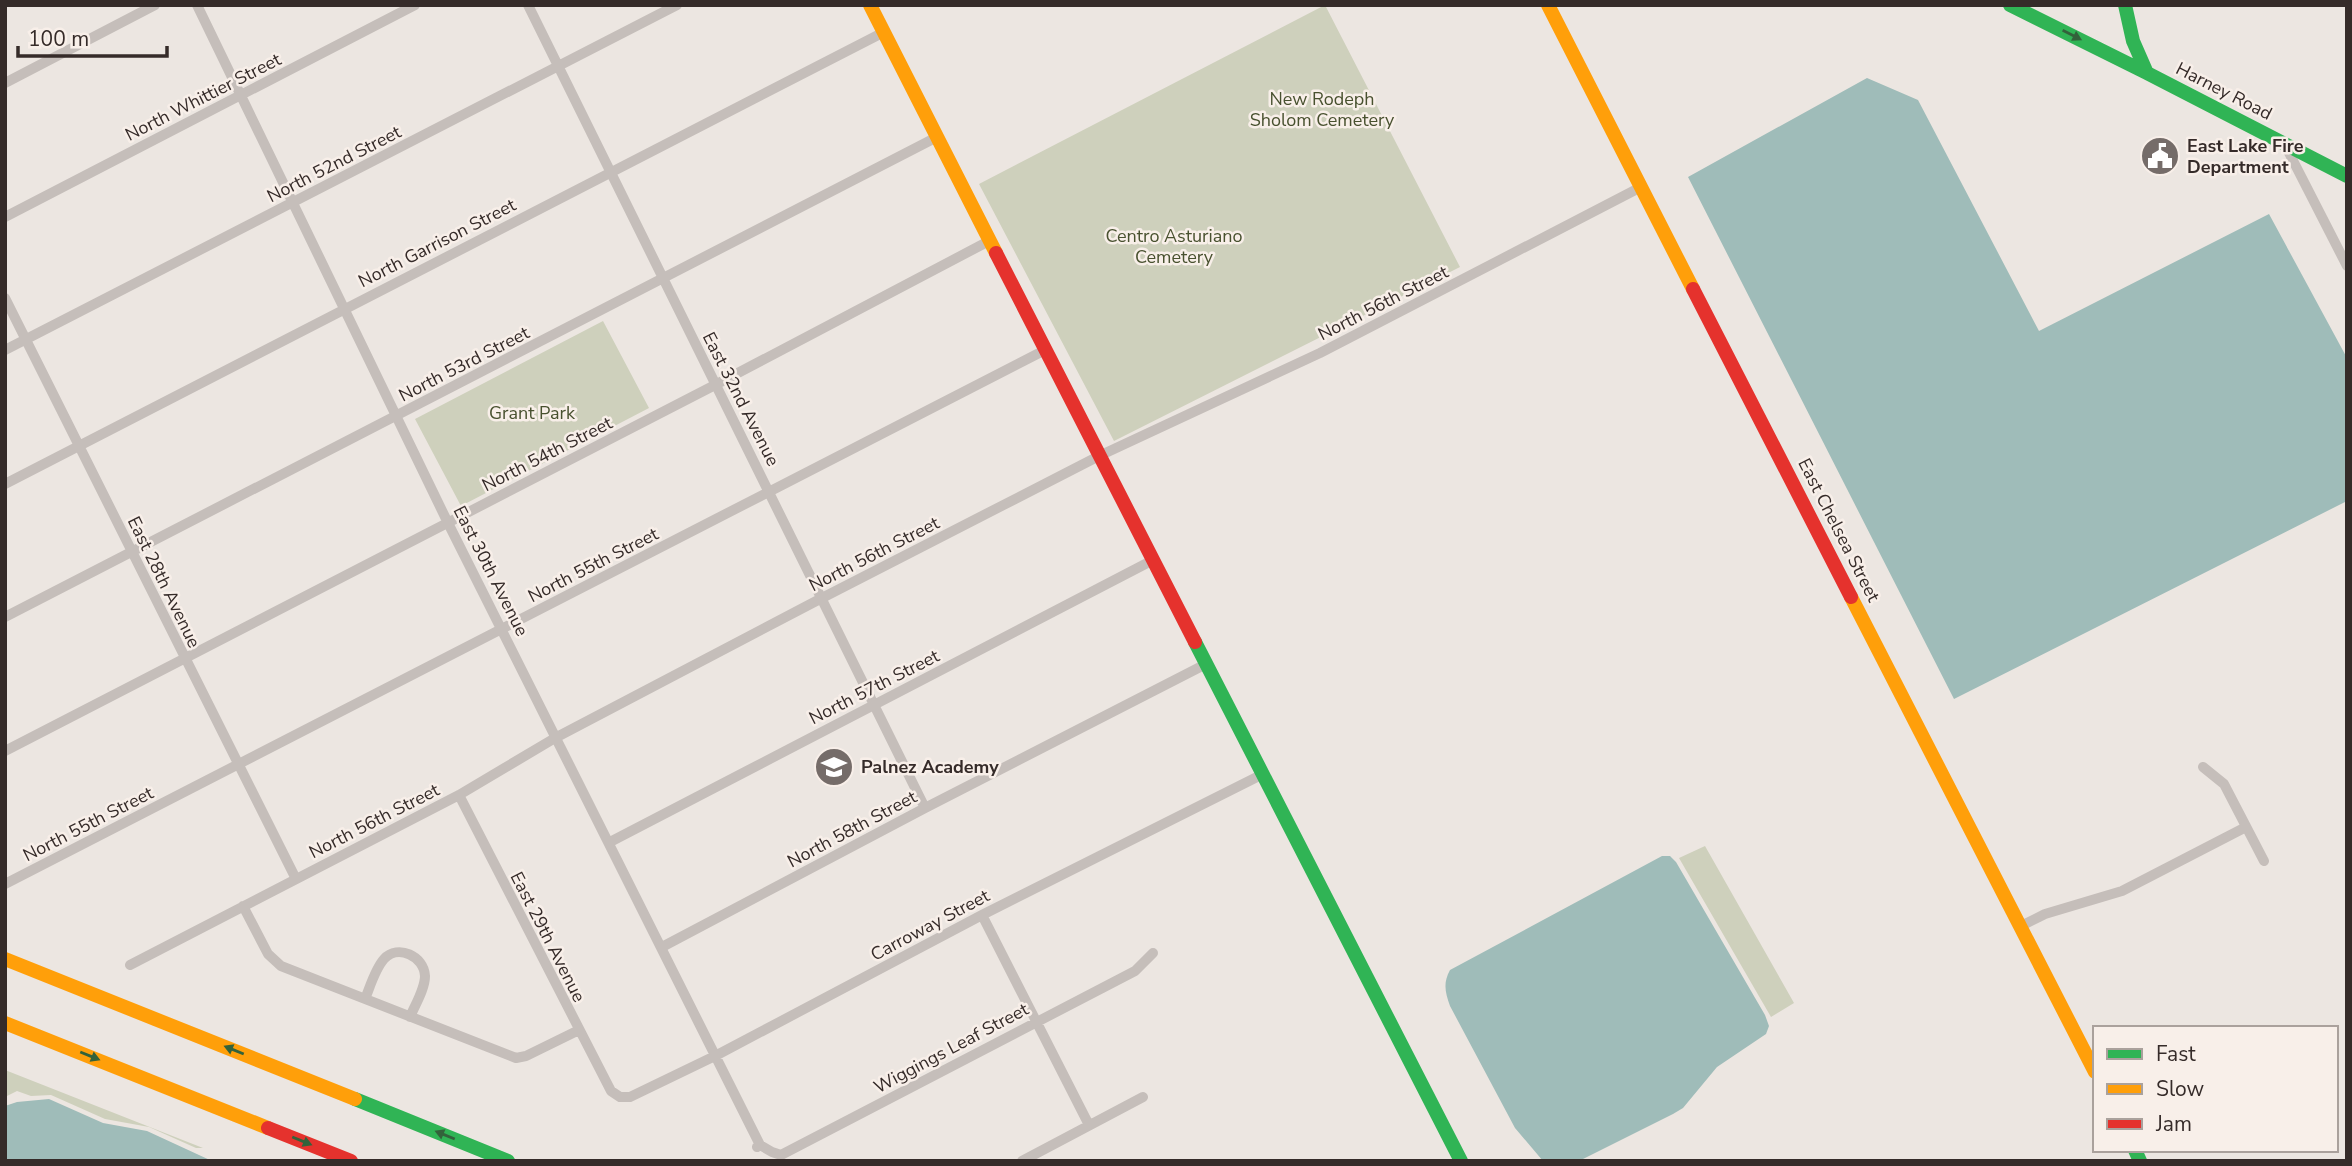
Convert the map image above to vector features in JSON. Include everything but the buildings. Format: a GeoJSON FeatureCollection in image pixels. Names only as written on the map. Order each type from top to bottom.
{"type":"FeatureCollection","features":[{"type":"Feature","properties":{"kind":"main road"},"geometry":{"type":"LineString","coordinates":[[870,5],[1098,456],[1461,1161]]}},
{"type":"Feature","properties":{"kind":"main road","name":"East Chelsea Street"},"geometry":{"type":"LineString","coordinates":[[1548,5],[2093,1068]]}},
{"type":"Feature","properties":{"kind":"main road"},"geometry":{"type":"LineString","coordinates":[[2010,5],[2147,74]]}},
{"type":"Feature","properties":{"kind":"main road"},"geometry":{"type":"LineString","coordinates":[[2127,12],[2134,5]]}},
{"type":"Feature","properties":{"kind":"main road","name":"Harney Road"},"geometry":{"type":"LineString","coordinates":[[2127,12],[2133,41],[2147,74],[2347,176]]}},
{"type":"Feature","properties":{"kind":"main road"},"geometry":{"type":"LineString","coordinates":[[5,959],[508,1161]]}},
{"type":"Feature","properties":{"kind":"main road"},"geometry":{"type":"LineString","coordinates":[[5,1023],[351,1161]]}},
{"type":"Feature","properties":{"kind":"street"},"geometry":{"type":"LineString","coordinates":[[5,83],[155,5]]}},
{"type":"Feature","properties":{"kind":"street","name":"East 30th Avenue"},"geometry":{"type":"LineString","coordinates":[[197,5],[448,523],[717,1055],[759,1146]]}},
{"type":"Feature","properties":{"kind":"street","name":"North Whittier Street"},"geometry":{"type":"LineString","coordinates":[[5,217],[415,5]]}},
{"type":"Feature","properties":{"kind":"street","name":"East 32nd Avenue"},"geometry":{"type":"LineString","coordinates":[[528,5],[925,808]]}},
{"type":"Feature","properties":{"kind":"street","name":"North 52nd Street"},"geometry":{"type":"LineString","coordinates":[[5,350],[677,5]]}},
{"type":"Feature","properties":{"kind":"street","name":"North Garrison Street"},"geometry":{"type":"LineString","coordinates":[[5,484],[884,32]]}},
{"type":"Feature","properties":{"kind":"street","name":"North 53rd Street"},"geometry":{"type":"LineString","coordinates":[[5,617],[937,138]]}},
{"type":"Feature","properties":{"kind":"street"},"geometry":{"type":"LineString","coordinates":[[2283,143],[2347,266]]}},
{"type":"Feature","properties":{"kind":"street","name":"North 56th Street"},"geometry":{"type":"LineString","coordinates":[[130,965],[459,795],[555,738],[822,598],[1098,456],[1320,353],[1641,187]]}},
{"type":"Feature","properties":{"kind":"street","name":"North 54th Street"},"geometry":{"type":"LineString","coordinates":[[5,751],[989,242]]}},
{"type":"Feature","properties":{"kind":"street","name":"East 28th Avenue"},"geometry":{"type":"LineString","coordinates":[[5,298],[296,879]]}},
{"type":"Feature","properties":{"kind":"street","name":"North 55th Street"},"geometry":{"type":"LineString","coordinates":[[5,884],[1045,350]]}},
{"type":"Feature","properties":{"kind":"street","name":"North 57th Street"},"geometry":{"type":"LineString","coordinates":[[610,842],[1153,560]]}},
{"type":"Feature","properties":{"kind":"street","name":"North 58th Street"},"geometry":{"type":"LineString","coordinates":[[662,947],[1206,664]]}},
{"type":"Feature","properties":{"kind":"street"},"geometry":{"type":"LineString","coordinates":[[2203,767],[2224,784],[2264,861]]}},
{"type":"Feature","properties":{"kind":"street","name":"Carroway Street"},"geometry":{"type":"LineString","coordinates":[[611,1091],[620,1097],[630,1097],[717,1055],[982,915],[1263,774]]}},
{"type":"Feature","properties":{"kind":"street","name":"East 29th Avenue"},"geometry":{"type":"LineString","coordinates":[[459,795],[611,1091]]}},
{"type":"Feature","properties":{"kind":"street"},"geometry":{"type":"LineString","coordinates":[[2021,926],[2045,914],[2122,891],[2246,827]]}},
{"type":"Feature","properties":{"kind":"street"},"geometry":{"type":"LineString","coordinates":[[243,906],[268,954],[281,966],[516,1058],[526,1056],[579,1030]]}},
{"type":"Feature","properties":{"kind":"street"},"geometry":{"type":"LineString","coordinates":[[982,915],[1089,1125]]}},
{"type":"Feature","properties":{"kind":"street"},"geometry":{"type":"LineString","coordinates":[[365,999],[382,961],[396,953],[412,956],[419,961],[425,976],[410,1017]]}},
{"type":"Feature","properties":{"kind":"street","name":"Wiggings Leaf Street"},"geometry":{"type":"LineString","coordinates":[[759,1146],[781,1155],[1135,971],[1153,953]]}},
{"type":"Feature","properties":{"kind":"street"},"geometry":{"type":"LineString","coordinates":[[1022,1161],[1143,1097]]}},
{"type":"Feature","properties":{"kind":"green space","name":"Centro Asturiano Cemetery"},"geometry":{"type":"Polygon","coordinates":[[[1325,5],[1460,267],[1114,441],[979,184],[1325,5]]]}},
{"type":"Feature","properties":{"kind":"green space","name":"Grant Park"},"geometry":{"type":"Polygon","coordinates":[[[603,321],[649,408],[461,506],[415,419],[603,321]]]}},
{"type":"Feature","properties":{"kind":"green space"},"geometry":{"type":"Polygon","coordinates":[[[1705,846],[1794,1003],[1771,1017],[1679,858],[1705,846]]]}},
{"type":"Feature","properties":{"kind":"green space"},"geometry":{"type":"Polygon","coordinates":[[[5,1070],[203,1148],[196,1148],[149,1127],[105,1119],[51,1095],[31,1096],[17,1091],[5,1097],[5,1070]]]}},
{"type":"Feature","properties":{"kind":"water"},"geometry":{"type":"Polygon","coordinates":[[[1867,78],[1918,100],[2039,331],[2269,214],[2347,358],[2347,501],[1954,699],[1688,177],[1867,78]]]}},
{"type":"Feature","properties":{"kind":"water"},"geometry":{"type":"Polygon","coordinates":[[[1662,856],[1670,856],[1676,862],[1765,1015],[1769,1026],[1766,1034],[1717,1067],[1683,1108],[1673,1114],[1579,1161],[1543,1161],[1515,1128],[1450,1006],[1445,988],[1446,979],[1450,970],[1662,856]]]}},
{"type":"Feature","properties":{"kind":"water"},"geometry":{"type":"Polygon","coordinates":[[[49,1099],[103,1123],[147,1131],[212,1161],[5,1161],[5,1106],[49,1099]]]}},
{"type":"Feature","properties":{"kind":"traffic: fast"},"geometry":{"type":"LineString","coordinates":[[2010,5],[2147,73]]}},
{"type":"Feature","properties":{"kind":"traffic: fast"},"geometry":{"type":"LineString","coordinates":[[2125,5],[2133,41],[2147,73],[2347,176]]}},
{"type":"Feature","properties":{"kind":"traffic: fast"},"geometry":{"type":"LineString","coordinates":[[1195,642],[1461,1161]]}},
{"type":"Feature","properties":{"kind":"traffic: fast"},"geometry":{"type":"LineString","coordinates":[[355,1099],[508,1161]]}},
{"type":"Feature","properties":{"kind":"traffic: fast"},"geometry":{"type":"LineString","coordinates":[[2136,1152],[2140,1161]]}},
{"type":"Feature","properties":{"kind":"traffic: slow"},"geometry":{"type":"LineString","coordinates":[[870,5],[996,253]]}},
{"type":"Feature","properties":{"kind":"traffic: slow"},"geometry":{"type":"LineString","coordinates":[[1548,5],[1693,289]]}},
{"type":"Feature","properties":{"kind":"traffic: slow"},"geometry":{"type":"LineString","coordinates":[[1851,597],[2093,1068]]}},
{"type":"Feature","properties":{"kind":"traffic: slow"},"geometry":{"type":"LineString","coordinates":[[5,959],[355,1099]]}},
{"type":"Feature","properties":{"kind":"traffic: slow"},"geometry":{"type":"LineString","coordinates":[[5,1023],[268,1128]]}},
{"type":"Feature","properties":{"kind":"traffic: jam"},"geometry":{"type":"LineString","coordinates":[[996,253],[1195,642]]}},
{"type":"Feature","properties":{"kind":"traffic: jam"},"geometry":{"type":"LineString","coordinates":[[1693,289],[1851,597]]}},
{"type":"Feature","properties":{"kind":"traffic: jam"},"geometry":{"type":"LineString","coordinates":[[268,1128],[351,1161]]}},
{"type":"Feature","properties":{"kind":"place","name":"East Lake Fire Department"},"geometry":{"type":"Point","coordinates":[2160,156]}},
{"type":"Feature","properties":{"kind":"place","name":"Palnez Academy"},"geometry":{"type":"Point","coordinates":[834,767]}},
{"type":"Feature","properties":{"kind":"park label","name":"New Rodeph Sholom Cemetery"},"geometry":{"type":"Point","coordinates":[1322,109]}}]}
